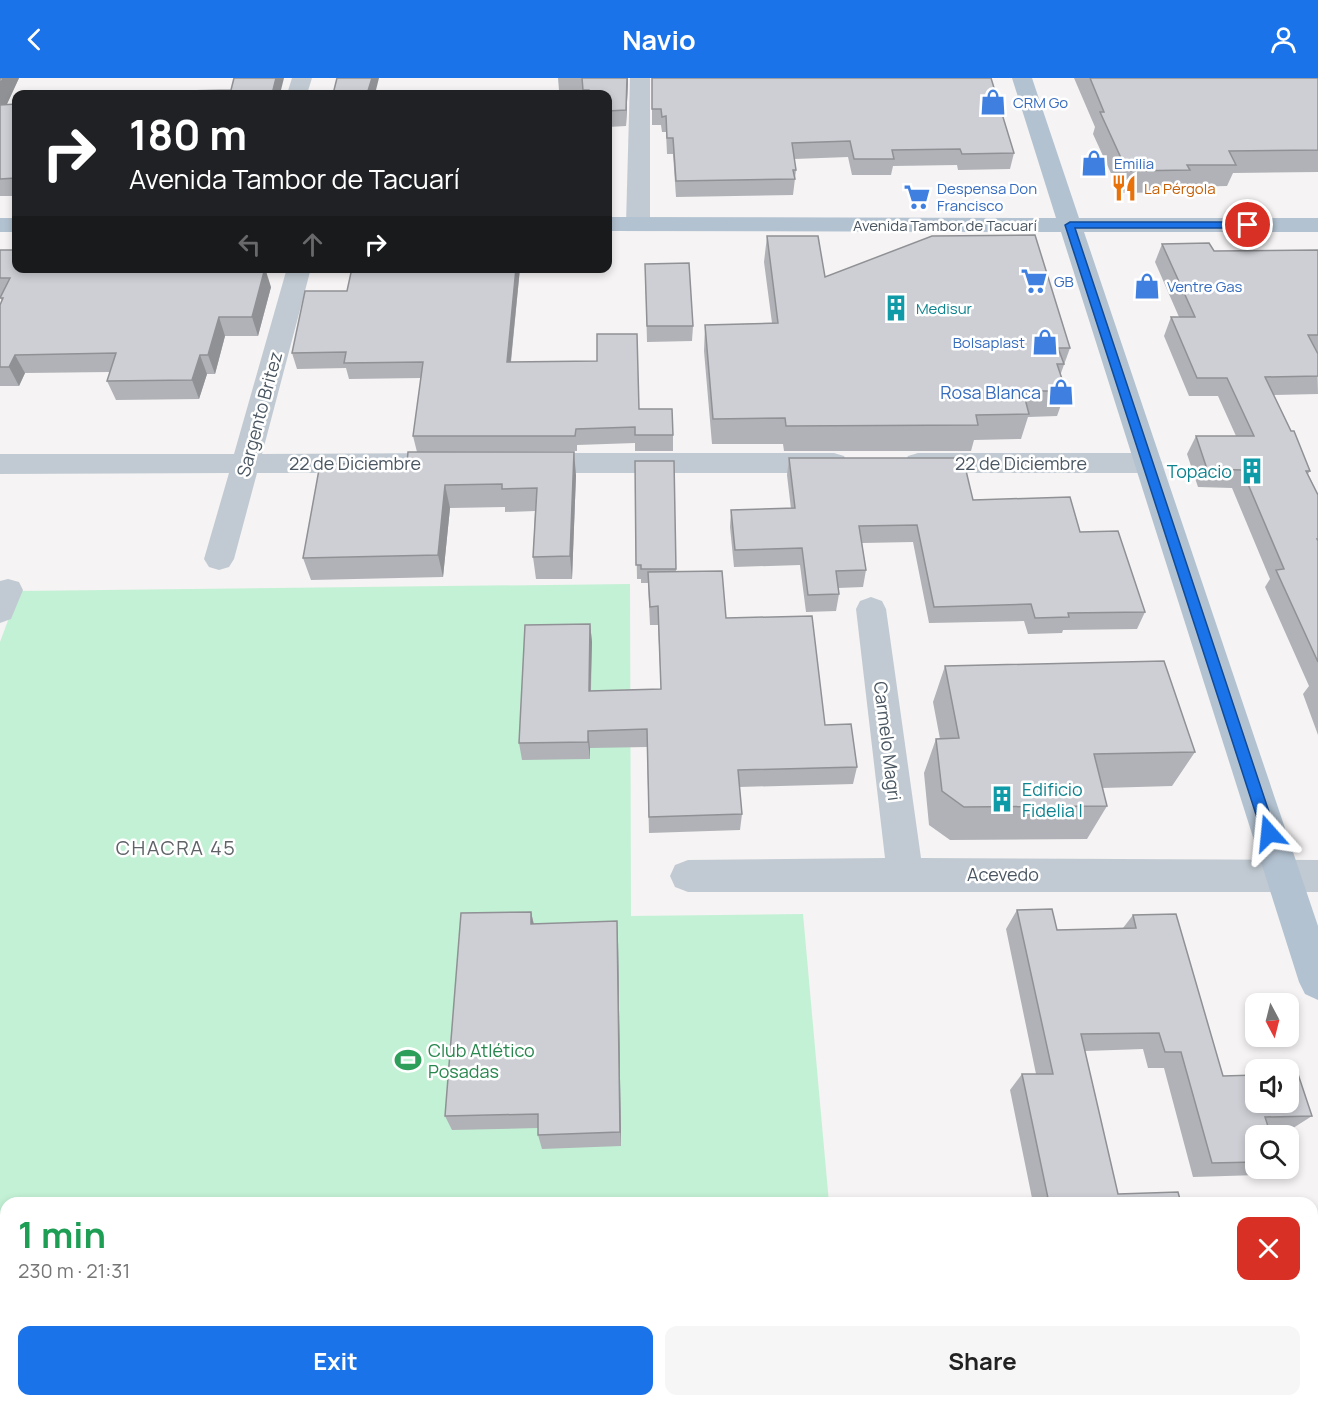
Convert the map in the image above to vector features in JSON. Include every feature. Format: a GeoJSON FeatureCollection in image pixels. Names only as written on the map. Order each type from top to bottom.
{"type":"FeatureCollection","features":[{"type":"Feature","properties":{"kind":"main road"},"geometry":{"type":"LineString","coordinates":[[1022,78],[1148,462],[1301,876],[1318,982]]}},
{"type":"Feature","properties":{"kind":"main road","name":"Avenida Tambor de Tacuarí"},"geometry":{"type":"LineString","coordinates":[[612,224],[1318,225]]}},
{"type":"Feature","properties":{"kind":"street"},"geometry":{"type":"LineString","coordinates":[[638,224],[640,78]]}},
{"type":"Feature","properties":{"kind":"street","name":"Sargento Britez"},"geometry":{"type":"LineString","coordinates":[[219,559],[298,273]]}},
{"type":"Feature","properties":{"kind":"street","name":"22 de Diciembre"},"geometry":{"type":"LineString","coordinates":[[0,464],[1148,462]]}},
{"type":"Feature","properties":{"kind":"street","name":"Carmelo Magri"},"geometry":{"type":"LineString","coordinates":[[871,609],[905,874]]}},
{"type":"Feature","properties":{"kind":"street","name":"Acevedo"},"geometry":{"type":"LineString","coordinates":[[688,876],[905,874],[1301,876]]}},
{"type":"Feature","properties":{"kind":"green space","name":"Club Atlético Posadas"},"geometry":{"type":"Polygon","coordinates":[[[630,584],[631,916],[803,914],[828,1197],[0,1197],[0,642],[19,591],[630,584]]]}},
{"type":"Feature","properties":{"kind":"building"},"geometry":{"type":"Polygon","coordinates":[[[234,78],[276,78],[273,90],[231,90],[234,78]]]}},
{"type":"Feature","properties":{"kind":"building"},"geometry":{"type":"Polygon","coordinates":[[[337,78],[372,78],[368,90],[334,90],[337,78]]]}},
{"type":"Feature","properties":{"kind":"building"},"geometry":{"type":"Polygon","coordinates":[[[582,78],[627,78],[626,110],[612,111],[612,90],[583,90],[582,78]]]}},
{"type":"Feature","properties":{"kind":"building"},"geometry":{"type":"Polygon","coordinates":[[[652,78],[991,78],[1014,153],[962,154],[960,149],[892,150],[894,159],[854,159],[850,141],[792,143],[795,179],[676,181],[673,138],[667,138],[666,116],[662,117],[661,109],[652,109],[652,78]]]}},
{"type":"Feature","properties":{"kind":"building"},"geometry":{"type":"Polygon","coordinates":[[[1090,78],[1318,78],[1318,150],[1229,151],[1236,165],[1187,165],[1190,170],[1127,171],[1100,112],[1104,112],[1090,78]]]}},
{"type":"Feature","properties":{"kind":"building"},"geometry":{"type":"Polygon","coordinates":[[[12,104],[12,178],[0,179],[0,105],[12,104]]]}},
{"type":"Feature","properties":{"kind":"building"},"geometry":{"type":"Polygon","coordinates":[[[1035,235],[1070,348],[1058,348],[1064,364],[1057,364],[1066,391],[1023,391],[1029,414],[976,415],[978,425],[786,426],[785,418],[713,419],[705,325],[778,323],[767,236],[818,236],[825,277],[932,236],[1035,235]]]}},
{"type":"Feature","properties":{"kind":"building"},"geometry":{"type":"Polygon","coordinates":[[[1209,243],[1214,251],[1318,250],[1318,335],[1308,335],[1318,354],[1318,376],[1265,377],[1291,431],[1294,431],[1310,471],[1306,471],[1318,495],[1318,662],[1276,570],[1284,569],[1242,470],[1207,469],[1196,436],[1254,436],[1227,378],[1197,378],[1171,317],[1195,317],[1162,244],[1209,243]]]}},
{"type":"Feature","properties":{"kind":"building"},"geometry":{"type":"Polygon","coordinates":[[[0,250],[12,250],[12,273],[264,273],[252,317],[219,317],[208,355],[200,355],[192,380],[107,381],[116,353],[15,355],[9,367],[0,367],[0,305],[3,298],[0,298],[10,278],[0,278],[0,250]]]}},
{"type":"Feature","properties":{"kind":"building"},"geometry":{"type":"Polygon","coordinates":[[[689,263],[693,326],[647,326],[645,264],[689,263]]]}},
{"type":"Feature","properties":{"kind":"building"},"geometry":{"type":"Polygon","coordinates":[[[351,273],[516,273],[507,362],[597,361],[597,334],[637,334],[639,409],[672,409],[673,435],[635,435],[635,427],[576,429],[575,436],[413,436],[423,362],[344,363],[346,352],[292,353],[305,291],[347,291],[351,273]]]}},
{"type":"Feature","properties":{"kind":"building"},"geometry":{"type":"Polygon","coordinates":[[[408,452],[574,452],[570,556],[533,557],[537,488],[502,489],[502,484],[445,485],[438,555],[303,558],[320,464],[407,463],[408,452]]]}},
{"type":"Feature","properties":{"kind":"building"},"geometry":{"type":"Polygon","coordinates":[[[789,458],[963,458],[973,500],[1070,497],[1080,532],[1118,531],[1145,612],[1068,613],[1069,617],[1035,618],[1031,604],[934,607],[917,525],[859,526],[866,570],[836,571],[839,594],[808,595],[802,548],[735,550],[731,510],[795,508],[789,458]]]}},
{"type":"Feature","properties":{"kind":"building"},"geometry":{"type":"Polygon","coordinates":[[[635,461],[674,461],[676,569],[641,569],[641,565],[636,565],[635,461]]]}},
{"type":"Feature","properties":{"kind":"building"},"geometry":{"type":"Polygon","coordinates":[[[722,571],[726,618],[812,616],[825,725],[851,724],[857,767],[738,770],[742,814],[649,817],[647,729],[588,731],[588,742],[519,743],[525,625],[590,624],[589,691],[661,689],[658,606],[650,607],[648,572],[722,571]]]}},
{"type":"Feature","properties":{"kind":"building"},"geometry":{"type":"Polygon","coordinates":[[[1164,661],[1195,752],[1094,754],[1107,806],[964,807],[942,791],[936,739],[959,738],[945,666],[1164,661]]]}},
{"type":"Feature","properties":{"kind":"building"},"geometry":{"type":"Polygon","coordinates":[[[1052,909],[1057,930],[1136,928],[1133,915],[1176,914],[1223,1076],[1245,1075],[1245,1113],[1299,1113],[1299,1077],[1312,1116],[1265,1117],[1268,1125],[1245,1125],[1245,1162],[1212,1163],[1181,1052],[1165,1052],[1159,1033],[1081,1034],[1118,1194],[1178,1192],[1179,1197],[1048,1197],[1022,1074],[1053,1074],[1017,910],[1052,909]]]}},
{"type":"Feature","properties":{"kind":"building"},"geometry":{"type":"Polygon","coordinates":[[[531,912],[531,924],[617,921],[620,1132],[538,1135],[538,1114],[445,1116],[461,913],[531,912]]]}},
{"type":"Feature","properties":{"kind":"place","name":"CRM Go"},"geometry":{"type":"Point","coordinates":[993,102]}},
{"type":"Feature","properties":{"kind":"place","name":"Emilia"},"geometry":{"type":"Point","coordinates":[1094,163]}},
{"type":"Feature","properties":{"kind":"place","name":"La Pérgola"},"geometry":{"type":"Point","coordinates":[1124,188]}},
{"type":"Feature","properties":{"kind":"place","name":"Despensa Don Francisco"},"geometry":{"type":"Point","coordinates":[917,197]}},
{"type":"Feature","properties":{"kind":"place","name":"GB"},"geometry":{"type":"Point","coordinates":[1034,281]}},
{"type":"Feature","properties":{"kind":"place","name":"Ventre Gas"},"geometry":{"type":"Point","coordinates":[1147,286]}},
{"type":"Feature","properties":{"kind":"place","name":"Medisur"},"geometry":{"type":"Point","coordinates":[896,308]}},
{"type":"Feature","properties":{"kind":"place","name":"Bolsaplast"},"geometry":{"type":"Point","coordinates":[1045,342]}},
{"type":"Feature","properties":{"kind":"place","name":"Rosa Blanca"},"geometry":{"type":"Point","coordinates":[1061,392]}},
{"type":"Feature","properties":{"kind":"place","name":"Topacio"},"geometry":{"type":"Point","coordinates":[1252,471]}},
{"type":"Feature","properties":{"kind":"place","name":"Edificio Fidelia I"},"geometry":{"type":"Point","coordinates":[1002,799]}},
{"type":"Feature","properties":{"kind":"place","name":"Club Atlético Posadas"},"geometry":{"type":"Point","coordinates":[408,1060]}},
{"type":"Feature","properties":{"kind":"district","name":"CHACRA 45"},"geometry":{"type":"Point","coordinates":[176,847]}},
{"type":"Feature","properties":{"kind":"route"},"geometry":{"type":"LineString","coordinates":[[1248,225],[1070,225],[1269,833]]}}]}
